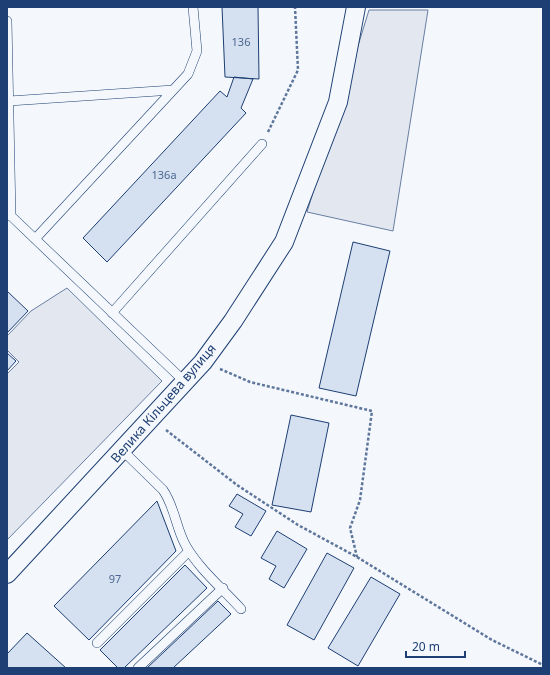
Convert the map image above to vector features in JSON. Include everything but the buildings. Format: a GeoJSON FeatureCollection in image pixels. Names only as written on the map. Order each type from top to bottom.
{"type":"FeatureCollection","features":[{"type":"Feature","properties":{"kind":"street","name":"Велика Кільцева вулиця"},"geometry":{"type":"LineString","coordinates":[[7,574],[203,362],[233,321],[284,242],[338,102],[356,7]]}},
{"type":"Feature","properties":{"kind":"lane"},"geometry":{"type":"LineString","coordinates":[[35,238],[188,74],[197,51],[193,7]]}},
{"type":"Feature","properties":{"kind":"lane"},"geometry":{"type":"LineString","coordinates":[[7,21],[9,216],[35,238],[185,382]]}},
{"type":"Feature","properties":{"kind":"lane"},"geometry":{"type":"LineString","coordinates":[[9,101],[173,90]]}},
{"type":"Feature","properties":{"kind":"lane"},"geometry":{"type":"LineString","coordinates":[[112,312],[262,144]]}},
{"type":"Feature","properties":{"kind":"lane"},"geometry":{"type":"LineString","coordinates":[[122,450],[163,490],[168,497],[185,545],[240,609]]}},
{"type":"Feature","properties":{"kind":"lane"},"geometry":{"type":"LineString","coordinates":[[96,643],[189,551]]}},
{"type":"Feature","properties":{"kind":"lane"},"geometry":{"type":"LineString","coordinates":[[138,668],[223,588]]}},
{"type":"Feature","properties":{"kind":"path"},"geometry":{"type":"LineString","coordinates":[[262,144],[298,70],[295,7]]}},
{"type":"Feature","properties":{"kind":"path"},"geometry":{"type":"LineString","coordinates":[[203,362],[250,382],[372,411],[360,500],[350,528],[357,557]]}},
{"type":"Feature","properties":{"kind":"path"},"geometry":{"type":"LineString","coordinates":[[152,418],[237,485],[298,526],[357,557],[492,640],[543,666]]}},
{"type":"Feature","properties":{"kind":"shaded area"},"geometry":{"type":"Polygon","coordinates":[[[369,10],[428,10],[393,231],[307,212],[369,10]]]}},
{"type":"Feature","properties":{"kind":"shaded area"},"geometry":{"type":"Polygon","coordinates":[[[67,288],[162,381],[7,540],[7,374],[19,362],[7,350],[7,336],[31,311],[67,288]]]}}]}
